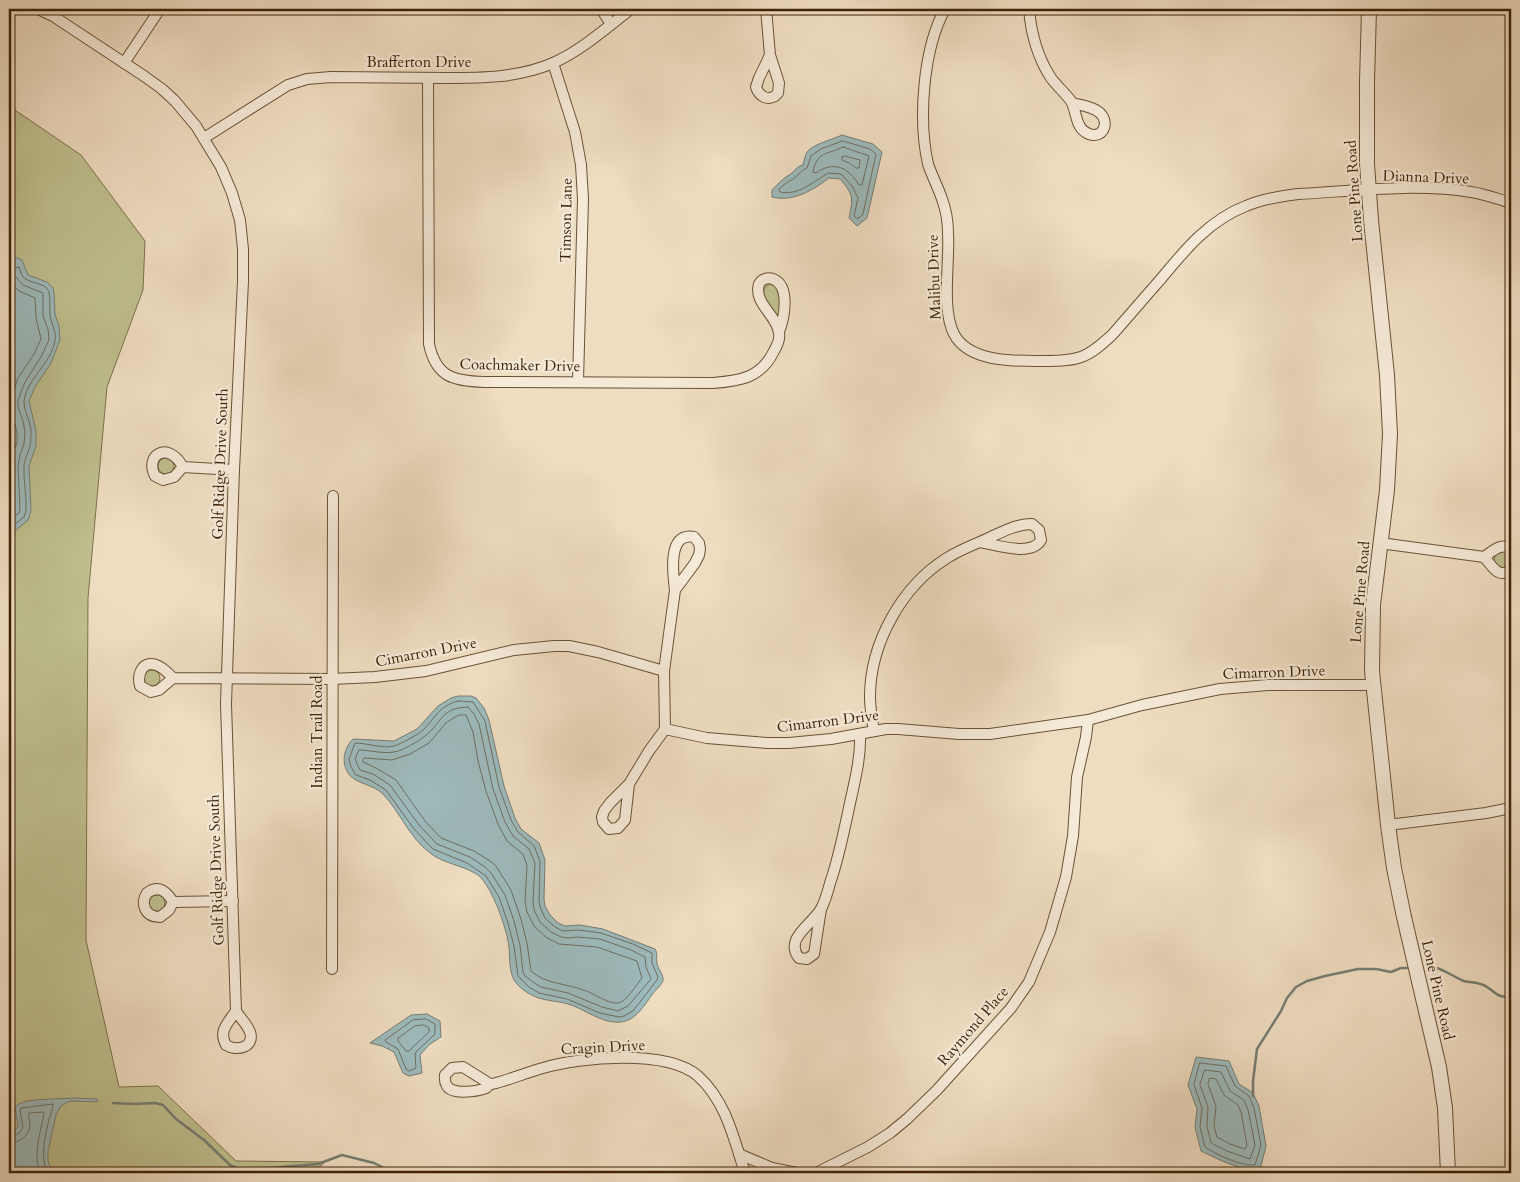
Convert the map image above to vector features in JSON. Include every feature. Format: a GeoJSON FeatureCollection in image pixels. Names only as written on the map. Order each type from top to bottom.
{"type":"FeatureCollection","features":[{"type":"Feature","properties":{"kind":"street","name":"Golf Ridge Drive South"},"geometry":{"type":"LineString","coordinates":[[38,9],[53,16],[124,63],[162,89],[175,101],[204,138],[221,167],[228,182],[238,215],[242,240],[243,282],[227,678],[236,1011]]}},
{"type":"Feature","properties":{"kind":"street"},"geometry":{"type":"LineString","coordinates":[[124,63],[160,9]]}},
{"type":"Feature","properties":{"kind":"street"},"geometry":{"type":"LineString","coordinates":[[601,9],[611,24]]}},
{"type":"Feature","properties":{"kind":"street","name":"Brafferton Drive"},"geometry":{"type":"LineString","coordinates":[[204,138],[282,88],[297,81],[324,77],[428,78],[501,76],[522,73],[553,63],[576,51],[631,9]]}},
{"type":"Feature","properties":{"kind":"street"},"geometry":{"type":"LineString","coordinates":[[766,9],[770,55]]}},
{"type":"Feature","properties":{"kind":"street","name":"Malibu Drive"},"geometry":{"type":"LineString","coordinates":[[945,9],[934,38],[926,70],[923,116],[925,144],[929,166],[942,198],[947,218],[950,324],[958,340],[975,352],[994,358],[1016,360],[1064,360],[1082,357],[1104,342],[1184,252],[1205,231],[1224,217],[1244,206],[1285,196],[1368,190]]}},
{"type":"Feature","properties":{"kind":"street"},"geometry":{"type":"LineString","coordinates":[[1029,9],[1035,42],[1044,66],[1072,102]]}},
{"type":"Feature","properties":{"kind":"street","name":"Lone Pine Road"},"geometry":{"type":"LineString","coordinates":[[1370,9],[1366,145],[1368,190],[1388,375],[1390,412],[1390,459],[1372,626],[1373,685],[1388,824],[1398,890],[1439,1067],[1445,1108],[1448,1173]]}},
{"type":"Feature","properties":{"kind":"street","name":"Timson Lane"},"geometry":{"type":"LineString","coordinates":[[553,63],[575,132],[581,166],[583,199],[578,381]]}},
{"type":"Feature","properties":{"kind":"street","name":"Coachmaker Drive"},"geometry":{"type":"LineString","coordinates":[[428,78],[428,334],[431,355],[435,363],[447,376],[462,380],[712,383],[749,377],[766,365],[776,347],[784,312],[784,291],[778,282],[765,279],[759,284],[758,294],[779,332]]}},
{"type":"Feature","properties":{"kind":"street","name":"Dianna Drive"},"geometry":{"type":"LineString","coordinates":[[1368,190],[1407,188],[1449,190],[1480,194],[1511,204]]}},
{"type":"Feature","properties":{"kind":"street"},"geometry":{"type":"LineString","coordinates":[[183,467],[234,470]]}},
{"type":"Feature","properties":{"kind":"street","name":"Indian Trail Road"},"geometry":{"type":"LineString","coordinates":[[332,969],[333,496]]}},
{"type":"Feature","properties":{"kind":"street"},"geometry":{"type":"LineString","coordinates":[[874,731],[870,684],[876,657],[888,624],[912,589],[929,571],[948,557],[980,542],[1002,532],[1032,524],[1036,526],[1041,540],[1038,545],[1024,549],[980,542]]}},
{"type":"Feature","properties":{"kind":"street"},"geometry":{"type":"LineString","coordinates":[[629,784],[665,729],[664,671],[675,590],[676,544],[684,536],[694,537],[699,543],[698,555],[695,563],[675,590]]}},
{"type":"Feature","properties":{"kind":"street"},"geometry":{"type":"LineString","coordinates":[[1380,542],[1484,557],[1495,570],[1503,573],[1511,571]]}},
{"type":"Feature","properties":{"kind":"street"},"geometry":{"type":"LineString","coordinates":[[1484,557],[1502,546],[1511,548]]}},
{"type":"Feature","properties":{"kind":"street","name":"Cimarron Drive"},"geometry":{"type":"LineString","coordinates":[[173,678],[332,679],[400,675],[502,652],[554,646],[569,646],[598,652],[664,671]]}},
{"type":"Feature","properties":{"kind":"street","name":"Cimarron Drive"},"geometry":{"type":"LineString","coordinates":[[665,729],[708,738],[767,743],[810,741],[898,729],[982,734],[1088,720],[1142,705],[1220,689],[1268,685],[1373,685]]}},
{"type":"Feature","properties":{"kind":"street","name":"Raymond Place"},"geometry":{"type":"LineString","coordinates":[[816,1173],[868,1147],[907,1119],[1011,1008],[1028,982],[1050,932],[1066,877],[1074,836],[1077,777],[1088,720]]}},
{"type":"Feature","properties":{"kind":"street"},"geometry":{"type":"LineString","coordinates":[[822,909],[839,851],[849,807],[859,757],[860,734]]}},
{"type":"Feature","properties":{"kind":"street"},"geometry":{"type":"LineString","coordinates":[[1388,824],[1486,813],[1511,808]]}},
{"type":"Feature","properties":{"kind":"street"},"geometry":{"type":"LineString","coordinates":[[173,902],[233,901]]}},
{"type":"Feature","properties":{"kind":"street","name":"Cragin Drive"},"geometry":{"type":"LineString","coordinates":[[490,1084],[499,1083],[542,1068],[570,1062],[647,1058],[672,1063],[698,1076],[715,1096],[726,1115],[745,1173]]}},
{"type":"Feature","properties":{"kind":"street"},"geometry":{"type":"LineString","coordinates":[[739,1154],[772,1168],[797,1173]]}},
{"type":"Feature","properties":{"kind":"green space"},"geometry":{"type":"Polygon","coordinates":[[[9,106],[81,155],[145,241],[143,290],[107,387],[88,598],[86,940],[119,1087],[158,1086],[236,1161],[323,1162],[311,1173],[9,1173],[9,106]]]}},
{"type":"Feature","properties":{"kind":"green space"},"geometry":{"type":"Polygon","coordinates":[[[770,284],[776,287],[778,291],[780,304],[779,319],[768,305],[765,297],[764,288],[770,284]]]}},
{"type":"Feature","properties":{"kind":"green space"},"geometry":{"type":"Polygon","coordinates":[[[163,458],[169,458],[174,463],[172,472],[163,474],[158,469],[158,463],[163,458]]]}},
{"type":"Feature","properties":{"kind":"green space"},"geometry":{"type":"Polygon","coordinates":[[[1500,550],[1511,552],[1511,567],[1502,570],[1494,562],[1495,555],[1500,550]]]}},
{"type":"Feature","properties":{"kind":"green space"},"geometry":{"type":"Polygon","coordinates":[[[149,670],[155,670],[160,675],[158,684],[149,686],[144,681],[144,675],[149,670]]]}},
{"type":"Feature","properties":{"kind":"green space"},"geometry":{"type":"Polygon","coordinates":[[[154,895],[160,895],[165,900],[163,909],[154,911],[149,906],[149,900],[154,895]]]}},
{"type":"Feature","properties":{"kind":"water"},"geometry":{"type":"Polygon","coordinates":[[[842,135],[873,144],[882,152],[867,218],[857,226],[849,218],[851,197],[848,189],[840,179],[829,178],[809,191],[795,197],[772,197],[772,190],[782,180],[803,165],[806,153],[810,149],[842,135]]]}},
{"type":"Feature","properties":{"kind":"water"},"geometry":{"type":"Polygon","coordinates":[[[15,257],[22,260],[28,275],[47,282],[53,288],[60,340],[51,363],[35,387],[29,401],[36,431],[36,446],[29,466],[31,511],[28,520],[9,536],[9,267],[15,257]]]}},
{"type":"Feature","properties":{"kind":"water"},"geometry":{"type":"Polygon","coordinates":[[[458,696],[476,698],[484,708],[489,720],[504,786],[515,818],[521,829],[539,843],[545,860],[544,899],[545,906],[550,915],[558,923],[565,926],[580,925],[603,929],[655,949],[663,981],[640,1011],[627,1021],[614,1022],[600,1019],[568,1004],[537,998],[520,987],[514,980],[511,972],[508,939],[502,919],[483,881],[478,875],[441,860],[430,853],[416,840],[383,794],[355,780],[348,773],[344,755],[353,739],[394,741],[417,729],[438,706],[458,696]]]}},
{"type":"Feature","properties":{"kind":"water"},"geometry":{"type":"Polygon","coordinates":[[[427,1014],[440,1021],[441,1037],[430,1044],[420,1055],[422,1073],[409,1076],[403,1073],[394,1052],[370,1043],[411,1015],[427,1014]]]}},
{"type":"Feature","properties":{"kind":"water"},"geometry":{"type":"Polygon","coordinates":[[[1196,1057],[1229,1061],[1239,1084],[1253,1093],[1259,1106],[1266,1146],[1260,1170],[1247,1170],[1201,1151],[1195,1127],[1197,1109],[1188,1085],[1196,1057]]]}},
{"type":"Feature","properties":{"kind":"water"},"geometry":{"type":"Polygon","coordinates":[[[76,1098],[97,1099],[98,1101],[70,1101],[61,1106],[56,1115],[48,1151],[48,1161],[53,1173],[9,1173],[9,1134],[18,1126],[15,1107],[27,1101],[76,1098]]]}},
{"type":"Feature","properties":{"kind":"waterway"},"geometry":{"type":"LineString","coordinates":[[1432,967],[1464,981],[1484,985],[1500,996],[1511,997]]}},
{"type":"Feature","properties":{"kind":"waterway"},"geometry":{"type":"LineString","coordinates":[[1253,1096],[1257,1049],[1287,998],[1296,987],[1307,981],[1358,969],[1376,969],[1391,972],[1407,968]]}},
{"type":"Feature","properties":{"kind":"waterway"},"geometry":{"type":"LineString","coordinates":[[113,1103],[155,1103],[163,1105],[176,1119],[204,1140],[230,1165],[243,1171],[318,1164],[342,1155],[374,1163],[388,1173]]}}]}
